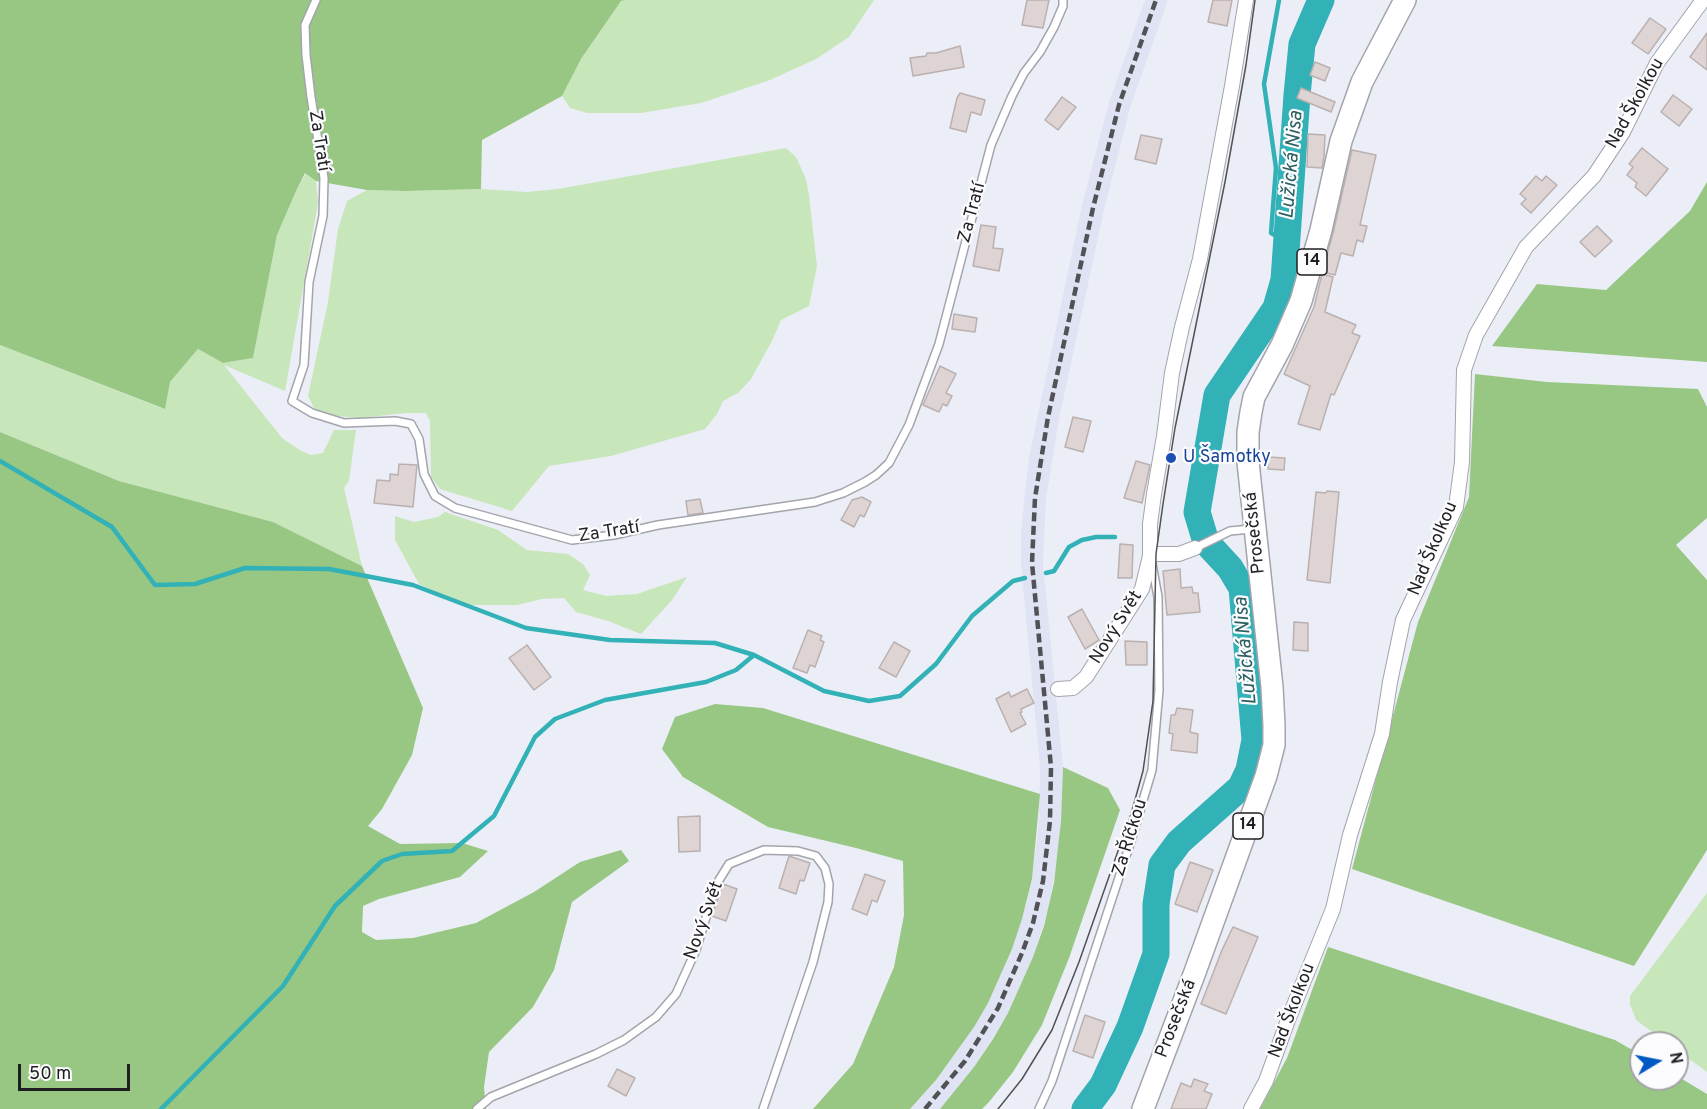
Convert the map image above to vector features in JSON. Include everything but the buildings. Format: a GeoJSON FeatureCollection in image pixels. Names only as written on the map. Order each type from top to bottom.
{"type":"FeatureCollection","features":[{"type":"Feature","properties":{"kind":"main road","name":"Prosečská"},"geometry":{"type":"LineString","coordinates":[[1143,1109],[1266,777],[1274,745],[1272,687],[1248,462],[1248,432],[1254,396],[1282,345],[1301,301],[1321,230],[1341,141],[1362,82],[1405,0]]}},
{"type":"Feature","properties":{"kind":"street"},"geometry":{"type":"LineString","coordinates":[[1195,548],[1179,554],[1150,556],[1150,524],[1172,373],[1200,259],[1246,0]]}},
{"type":"Feature","properties":{"kind":"street","name":"Nad Školkou"},"geometry":{"type":"LineString","coordinates":[[1251,1109],[1266,1082],[1288,1020],[1333,909],[1350,835],[1382,734],[1403,620],[1456,507],[1462,462],[1464,370],[1476,335],[1526,247],[1594,176],[1623,132],[1657,63],[1703,0]]}},
{"type":"Feature","properties":{"kind":"street","name":"Nový Svět"},"geometry":{"type":"LineString","coordinates":[[1058,689],[1073,687],[1086,678],[1142,589],[1150,556]]}},
{"type":"Feature","properties":{"kind":"lane","name":"Za Tratí"},"geometry":{"type":"LineString","coordinates":[[316,0],[305,25],[311,97],[324,178],[323,216],[309,282],[304,365],[292,401],[312,413],[344,423],[395,421],[411,424],[419,439],[424,474],[435,496],[454,508],[572,540],[815,502],[843,493],[865,482],[876,476],[889,463],[909,425],[939,344],[991,145],[1024,73],[1040,52],[1054,27],[1063,6],[1063,0]]}},
{"type":"Feature","properties":{"kind":"lane"},"geometry":{"type":"LineString","coordinates":[[1195,548],[1230,531],[1255,528]]}},
{"type":"Feature","properties":{"kind":"lane","name":"Za Říčkou"},"geometry":{"type":"LineString","coordinates":[[1039,1109],[1052,1080],[1131,841],[1152,770],[1159,690],[1158,597],[1150,556]]}},
{"type":"Feature","properties":{"kind":"lane","name":"Nový Svět"},"geometry":{"type":"LineString","coordinates":[[477,1109],[491,1097],[596,1054],[624,1040],[656,1017],[676,994],[696,950],[716,885],[729,864],[764,850],[798,851],[816,856],[825,868],[829,884],[828,902],[813,962],[763,1109]]}},
{"type":"Feature","properties":{"kind":"shaded area"},"geometry":{"type":"Polygon","coordinates":[[[1145,0],[1168,0],[1130,108],[1104,210],[1059,419],[1046,499],[1043,563],[1063,767],[1058,855],[1049,907],[1033,957],[1008,1013],[974,1067],[940,1109],[910,1109],[936,1080],[1012,949],[1032,879],[1039,820],[1040,768],[1021,564],[1021,531],[1029,457],[1082,205],[1109,102],[1145,0]]]}},
{"type":"Feature","properties":{"kind":"green space"},"geometry":{"type":"Polygon","coordinates":[[[0,0],[625,0],[621,1],[581,59],[562,96],[482,140],[481,189],[367,190],[316,181],[305,173],[277,235],[253,358],[223,363],[198,349],[170,382],[165,409],[0,345],[0,0]]]}},
{"type":"Feature","properties":{"kind":"green space"},"geometry":{"type":"Polygon","coordinates":[[[874,0],[849,37],[816,59],[770,80],[701,103],[641,113],[587,113],[570,108],[562,96],[581,59],[621,1],[874,0]]]}},
{"type":"Feature","properties":{"kind":"green space"},"geometry":{"type":"Polygon","coordinates":[[[786,148],[796,157],[806,179],[809,195],[817,266],[809,306],[781,320],[751,379],[738,393],[723,401],[717,414],[705,429],[611,456],[549,466],[512,511],[440,489],[431,477],[430,421],[426,413],[359,418],[326,415],[314,408],[308,396],[328,302],[338,229],[347,201],[367,190],[481,189],[527,192],[558,189],[786,148]]]}},
{"type":"Feature","properties":{"kind":"green space"},"geometry":{"type":"Polygon","coordinates":[[[306,173],[316,181],[318,203],[285,391],[224,365],[282,438],[301,451],[311,455],[323,453],[334,430],[356,430],[349,481],[344,488],[362,566],[273,522],[119,481],[0,432],[0,345],[164,409],[170,382],[198,349],[223,363],[253,358],[277,235],[306,173]]]}},
{"type":"Feature","properties":{"kind":"green space"},"geometry":{"type":"Polygon","coordinates":[[[1707,182],[1707,362],[1492,346],[1537,284],[1606,290],[1690,211],[1707,182]]]}},
{"type":"Feature","properties":{"kind":"green space"},"geometry":{"type":"Polygon","coordinates":[[[1475,374],[1547,382],[1698,389],[1707,407],[1707,518],[1676,545],[1707,580],[1707,850],[1634,966],[1352,869],[1418,622],[1469,497],[1475,374]]]}},
{"type":"Feature","properties":{"kind":"green space"},"geometry":{"type":"Polygon","coordinates":[[[0,432],[119,481],[273,522],[362,566],[423,708],[412,755],[382,809],[368,826],[400,844],[462,843],[488,851],[460,877],[379,899],[363,906],[362,932],[376,940],[413,938],[476,923],[534,892],[580,862],[621,850],[629,861],[572,902],[554,970],[533,1007],[489,1052],[484,1087],[486,1109],[0,1109],[0,432]]]}},
{"type":"Feature","properties":{"kind":"green space"},"geometry":{"type":"Polygon","coordinates":[[[445,512],[498,530],[527,550],[568,554],[583,564],[590,575],[583,590],[606,596],[637,594],[687,577],[672,600],[641,634],[576,612],[564,598],[542,599],[517,605],[463,605],[419,584],[395,540],[395,516],[414,522],[438,517],[445,512]]]}},
{"type":"Feature","properties":{"kind":"green space"},"geometry":{"type":"Polygon","coordinates":[[[715,704],[763,708],[1040,794],[1032,879],[1012,949],[988,1003],[974,1027],[936,1080],[910,1109],[813,1109],[853,1064],[894,967],[904,915],[903,861],[768,827],[683,777],[662,749],[675,717],[715,704]]]}},
{"type":"Feature","properties":{"kind":"green space"},"geometry":{"type":"Polygon","coordinates":[[[1063,767],[1108,788],[1120,810],[1069,958],[1042,1025],[1013,1072],[989,1102],[982,1109],[940,1109],[993,1039],[1008,1013],[1033,957],[1044,926],[1054,883],[1061,821],[1063,767]]]}},
{"type":"Feature","properties":{"kind":"green space"},"geometry":{"type":"Polygon","coordinates":[[[1707,893],[1707,1072],[1689,1059],[1689,1031],[1651,1031],[1636,1020],[1630,1004],[1630,996],[1707,893]]]}},
{"type":"Feature","properties":{"kind":"green space"},"geometry":{"type":"Polygon","coordinates":[[[1328,947],[1615,1040],[1629,1048],[1629,1091],[1689,1091],[1689,1083],[1707,1094],[1707,1109],[1260,1109],[1287,1058],[1328,947]]]}},
{"type":"Feature","properties":{"kind":"waterway"},"geometry":{"type":"LineString","coordinates":[[1279,0],[1264,84],[1276,168],[1271,233],[1287,242]]}},
{"type":"Feature","properties":{"kind":"waterway","name":"Lužická Nisa"},"geometry":{"type":"LineString","coordinates":[[1085,1109],[1103,1085],[1130,1027],[1156,954],[1156,904],[1162,865],[1179,842],[1241,787],[1249,770],[1255,740],[1242,588],[1230,568],[1206,542],[1197,512],[1217,395],[1276,308],[1284,280],[1302,44],[1321,0]]}},
{"type":"Feature","properties":{"kind":"waterway"},"geometry":{"type":"LineString","coordinates":[[0,461],[112,527],[155,585],[195,584],[245,568],[329,569],[413,585],[526,628],[610,640],[715,643],[754,655]]}},
{"type":"Feature","properties":{"kind":"waterway"},"geometry":{"type":"LineString","coordinates":[[1046,573],[1054,571],[1069,547],[1082,540],[1115,537]]}},
{"type":"Feature","properties":{"kind":"waterway"},"geometry":{"type":"LineString","coordinates":[[161,1109],[283,986],[335,906],[382,861],[402,854],[452,851],[494,816],[535,737],[555,719],[605,700],[706,682],[736,670],[754,655],[824,691],[869,701],[900,696],[936,664],[972,616],[1013,581],[1025,578]]}},
{"type":"Feature","properties":{"kind":"tram line"},"geometry":{"type":"LineString","coordinates":[[998,1109],[1022,1079],[1052,1030],[1079,962],[1131,814],[1143,771],[1153,701],[1156,554],[1163,504],[1175,428],[1225,182],[1255,0]]}},
{"type":"Feature","properties":{"kind":"railway"},"geometry":{"type":"LineString","coordinates":[[925,1109],[965,1061],[998,1008],[1033,923],[1043,881],[1050,821],[1051,767],[1032,563],[1035,498],[1048,417],[1093,208],[1119,105],[1156,0]]}},
{"type":"Feature","properties":{"kind":"place","name":"U Šamotky"},"geometry":{"type":"Point","coordinates":[1171,458]}}]}
